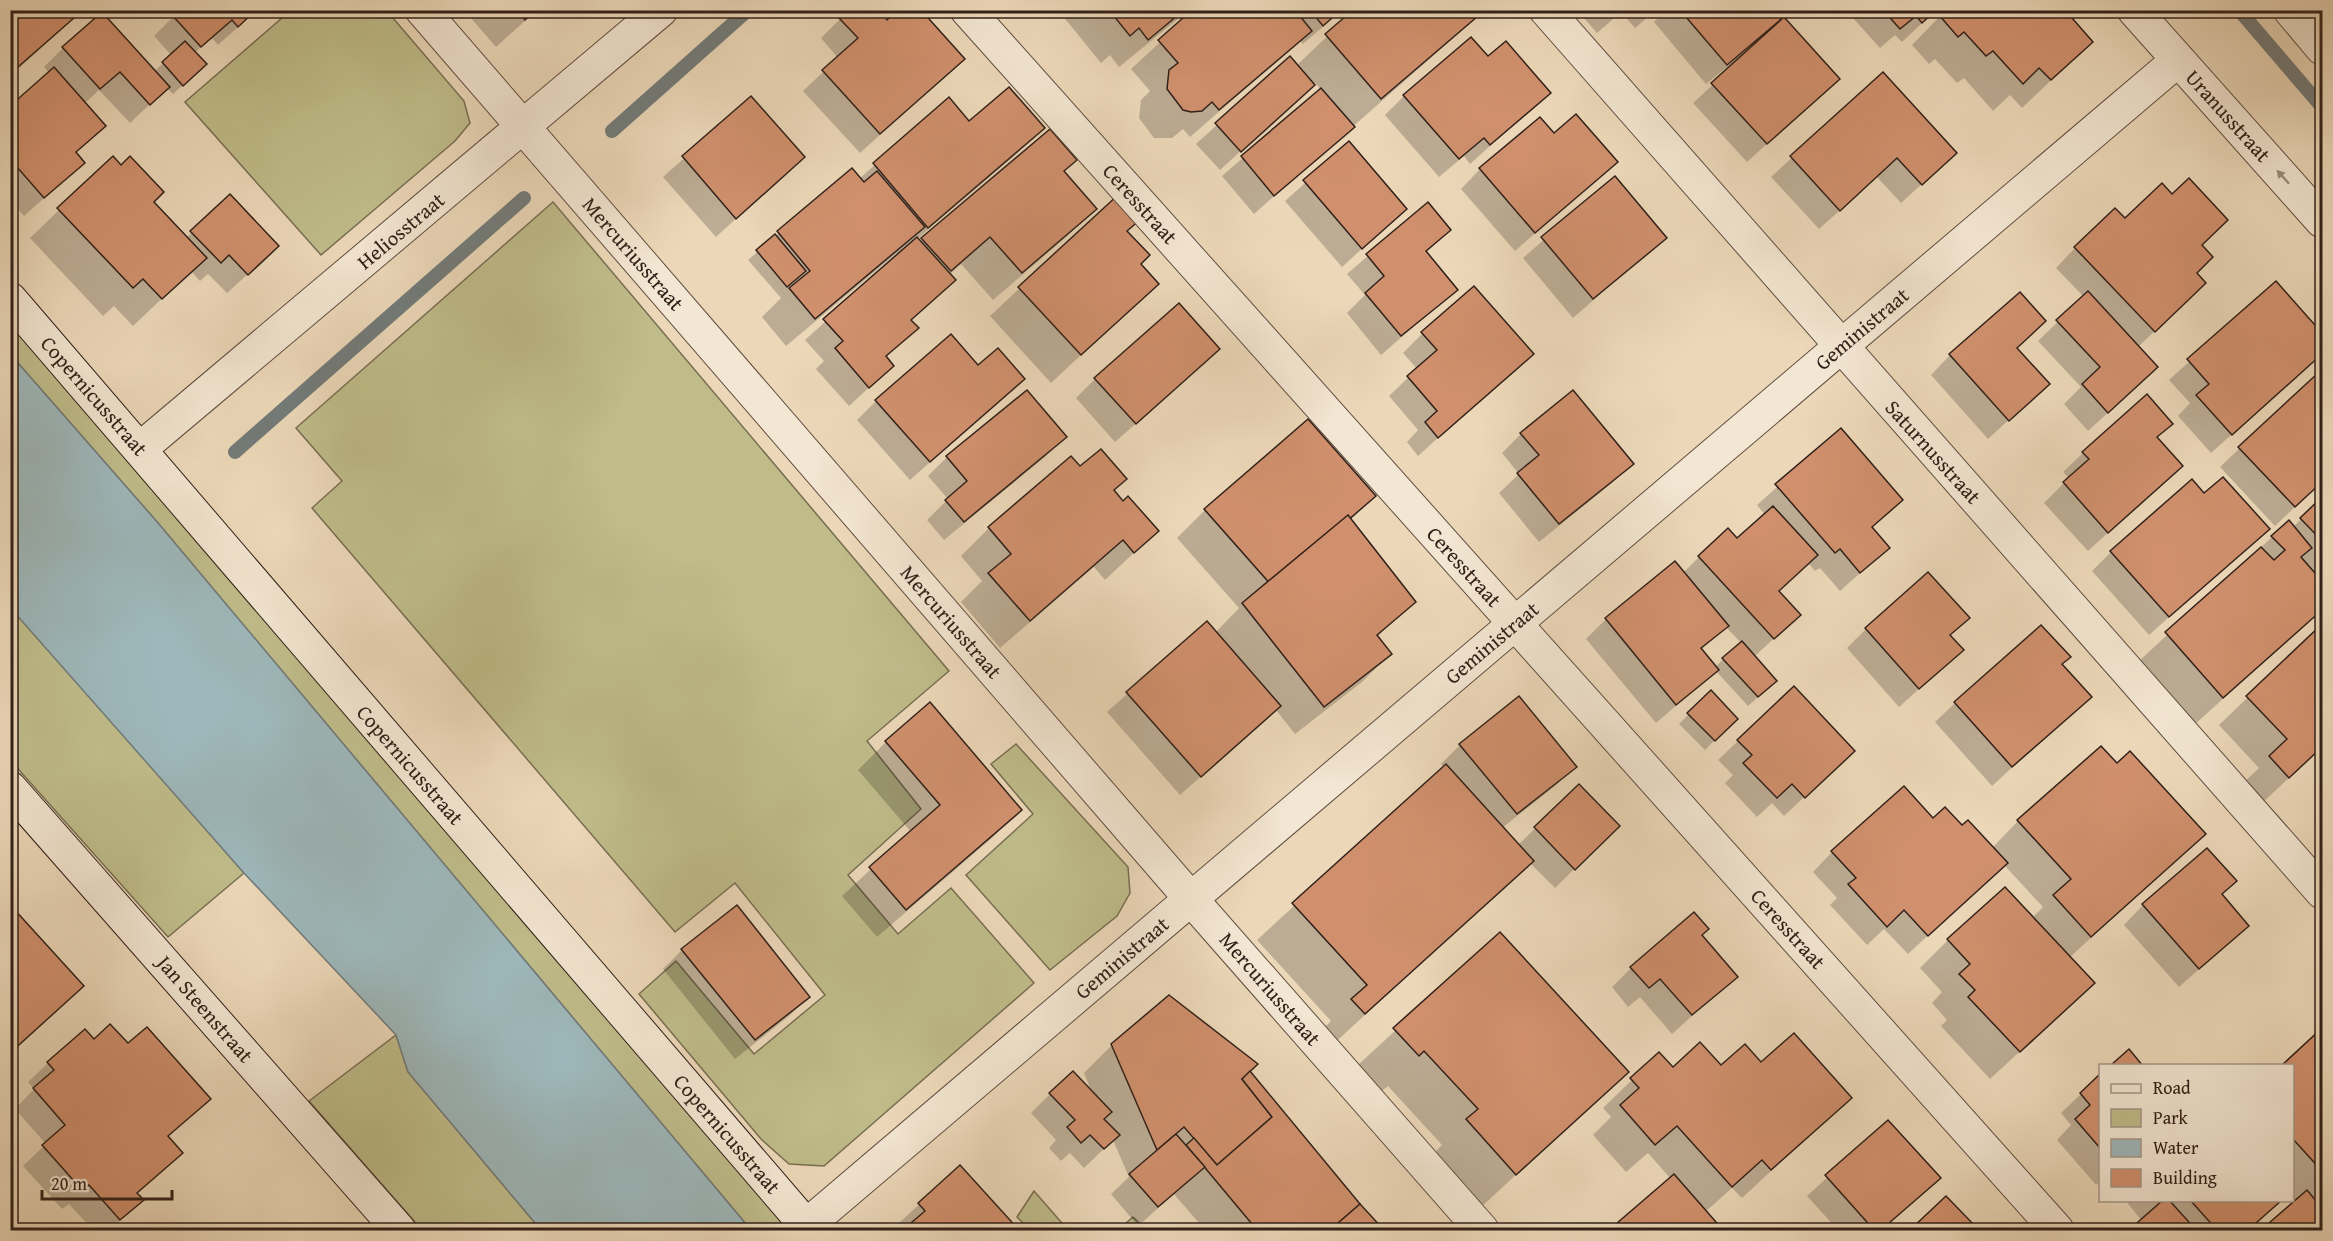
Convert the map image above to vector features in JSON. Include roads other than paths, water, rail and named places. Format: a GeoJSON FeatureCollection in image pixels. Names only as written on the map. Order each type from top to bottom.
{"type":"FeatureCollection","features":[{"type":"Feature","properties":{"kind":"street","name":"Mercuriusstraat"},"geometry":{"type":"LineString","coordinates":[[422,10],[1191,899],[1482,1230]]}},
{"type":"Feature","properties":{"kind":"street","name":"Heliosstraat"},"geometry":{"type":"LineString","coordinates":[[140,449],[524,128],[661,10]]}},
{"type":"Feature","properties":{"kind":"street","name":"Ceresstraat"},"geometry":{"type":"LineString","coordinates":[[967,10],[2057,1230]]}},
{"type":"Feature","properties":{"kind":"street","name":"Saturnusstraat"},"geometry":{"type":"LineString","coordinates":[[1546,10],[1840,347],[2322,892]]}},
{"type":"Feature","properties":{"kind":"street","name":"Uranusstraat"},"geometry":{"type":"LineString","coordinates":[[2134,10],[2322,221]]}},
{"type":"Feature","properties":{"kind":"street"},"geometry":{"type":"LineString","coordinates":[[2290,10],[2322,48]]}},
{"type":"Feature","properties":{"kind":"street","name":"Geministraat"},"geometry":{"type":"LineString","coordinates":[[808,1228],[1191,899],[2178,60]]}},
{"type":"Feature","properties":{"kind":"street","name":"Copernicusstraat"},"geometry":{"type":"LineString","coordinates":[[10,299],[808,1228]]}},
{"type":"Feature","properties":{"kind":"street","name":"Jan Steenstraat"},"geometry":{"type":"LineString","coordinates":[[10,788],[399,1230]]}},
{"type":"Feature","properties":{"kind":"water"},"geometry":{"type":"Polygon","coordinates":[[[11,355],[158,523],[751,1230],[541,1230],[408,1072],[396,1035],[244,873],[14,612],[10,605],[11,355]]]}},
{"type":"Feature","properties":{"kind":"waterway"},"geometry":{"type":"LineString","coordinates":[[612,131],[748,10]]}},
{"type":"Feature","properties":{"kind":"waterway"},"geometry":{"type":"LineString","coordinates":[[2239,10],[2322,107]]}},
{"type":"Feature","properties":{"kind":"waterway"},"geometry":{"type":"LineString","coordinates":[[235,452],[524,198]]}}]}
